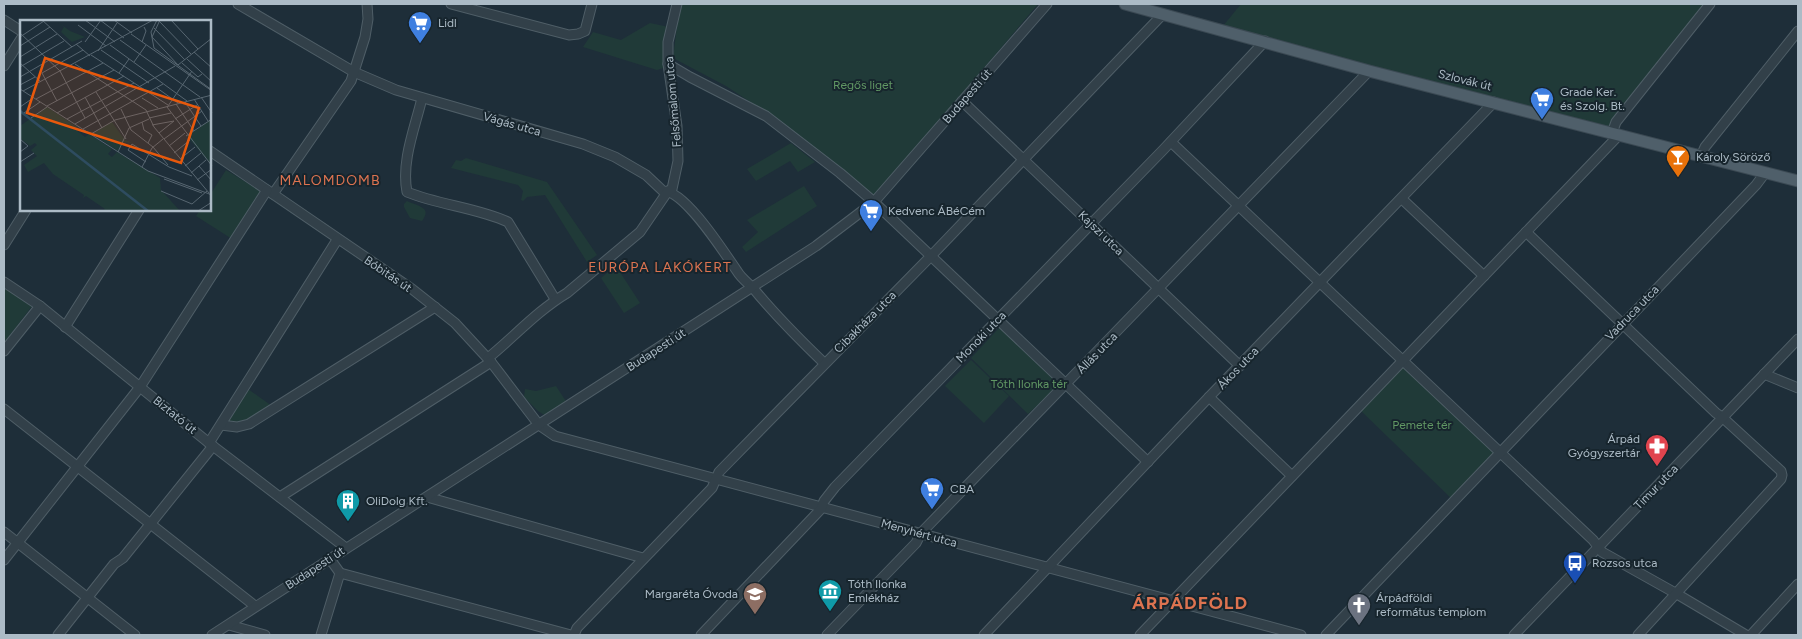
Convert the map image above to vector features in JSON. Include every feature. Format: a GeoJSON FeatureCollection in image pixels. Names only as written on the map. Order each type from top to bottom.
{"type":"FeatureCollection","features":[{"type":"Feature","properties":{"kind":"main road","name":"Szlovák út"},"geometry":{"type":"LineString","coordinates":[[1125,4],[1369,71],[1798,180]]}},
{"type":"Feature","properties":{"kind":"street","name":"Vágás utca"},"geometry":{"type":"LineString","coordinates":[[238,4],[354,72],[396,90],[583,144],[615,157],[646,175],[663,191],[668,191],[684,202],[721,247],[738,273],[771,311],[824,364]]}},
{"type":"Feature","properties":{"kind":"street"},"geometry":{"type":"LineString","coordinates":[[4,560],[140,387],[270,192],[351,81],[365,37],[368,19],[367,4]]}},
{"type":"Feature","properties":{"kind":"street"},"geometry":{"type":"LineString","coordinates":[[451,4],[569,35],[585,31],[592,4]]}},
{"type":"Feature","properties":{"kind":"street","name":"Felsőmalom utca"},"geometry":{"type":"LineString","coordinates":[[280,497],[490,360],[532,318],[555,299],[567,293],[634,238],[650,220],[668,191],[672,189],[678,161],[677,126],[668,64],[668,42],[676,4]]}},
{"type":"Feature","properties":{"kind":"street","name":"Budapesti út"},"geometry":{"type":"LineString","coordinates":[[212,635],[752,288],[845,226],[874,202],[1047,4]]}},
{"type":"Feature","properties":{"kind":"street"},"geometry":{"type":"LineString","coordinates":[[1140,635],[1526,232],[1615,134],[1616,122],[1710,4]]}},
{"type":"Feature","properties":{"kind":"street","name":"Cibakháza utca"},"geometry":{"type":"LineString","coordinates":[[573,635],[577,628],[712,488],[719,472],[1163,14]]}},
{"type":"Feature","properties":{"kind":"street"},"geometry":{"type":"LineString","coordinates":[[4,20],[20,30]]}},
{"type":"Feature","properties":{"kind":"street"},"geometry":{"type":"LineString","coordinates":[[1701,156],[1705,147],[1798,31]]}},
{"type":"Feature","properties":{"kind":"street"},"geometry":{"type":"LineString","coordinates":[[4,66],[20,41]]}},
{"type":"Feature","properties":{"kind":"street","name":"Monoki utca"},"geometry":{"type":"LineString","coordinates":[[701,635],[822,508],[824,501],[835,487],[1171,142],[1264,41]]}},
{"type":"Feature","properties":{"kind":"street"},"geometry":{"type":"LineString","coordinates":[[668,64],[766,116],[840,173],[874,202],[1148,462]]}},
{"type":"Feature","properties":{"kind":"street","name":"Állás utca"},"geometry":{"type":"LineString","coordinates":[[827,635],[916,543],[921,533],[1067,385],[1158,288],[1369,71]]}},
{"type":"Feature","properties":{"kind":"street"},"geometry":{"type":"LineString","coordinates":[[422,98],[407,158],[405,179],[407,192],[448,205],[497,217],[508,222],[555,299]]}},
{"type":"Feature","properties":{"kind":"street","name":"Kajszi utca"},"geometry":{"type":"LineString","coordinates":[[962,101],[1240,366]]}},
{"type":"Feature","properties":{"kind":"street","name":"Ákos utca"},"geometry":{"type":"LineString","coordinates":[[984,635],[1494,102]]}},
{"type":"Feature","properties":{"kind":"street"},"geometry":{"type":"LineString","coordinates":[[1171,142],[1593,540],[1602,552],[1746,635]]}},
{"type":"Feature","properties":{"kind":"street","name":"Bóbitás út"},"geometry":{"type":"LineString","coordinates":[[211,152],[337,240],[412,289],[462,328],[490,360],[539,425]]}},
{"type":"Feature","properties":{"kind":"street","name":"Vadruca utca"},"geometry":{"type":"LineString","coordinates":[[1500,453],[1756,185],[1765,172]]}},
{"type":"Feature","properties":{"kind":"street"},"geometry":{"type":"LineString","coordinates":[[1402,199],[1484,276]]}},
{"type":"Feature","properties":{"kind":"street"},"geometry":{"type":"LineString","coordinates":[[4,245],[25,211]]}},
{"type":"Feature","properties":{"kind":"street"},"geometry":{"type":"LineString","coordinates":[[65,327],[138,211]]}},
{"type":"Feature","properties":{"kind":"street"},"geometry":{"type":"LineString","coordinates":[[1526,232],[1716,413],[1780,470],[1782,475],[1782,479],[1638,635]]}},
{"type":"Feature","properties":{"kind":"street"},"geometry":{"type":"LineString","coordinates":[[58,635],[114,564],[124,558],[211,444],[337,240]]}},
{"type":"Feature","properties":{"kind":"street","name":"Biztató út"},"geometry":{"type":"LineString","coordinates":[[4,282],[40,306],[211,444],[346,548]]}},
{"type":"Feature","properties":{"kind":"street"},"geometry":{"type":"LineString","coordinates":[[4,351],[40,306]]}},
{"type":"Feature","properties":{"kind":"street"},"geometry":{"type":"LineString","coordinates":[[221,425],[237,427],[249,424],[435,307]]}},
{"type":"Feature","properties":{"kind":"street","name":"Timur utca"},"geometry":{"type":"LineString","coordinates":[[1514,635],[1798,339]]}},
{"type":"Feature","properties":{"kind":"street"},"geometry":{"type":"LineString","coordinates":[[1764,374],[1798,388]]}},
{"type":"Feature","properties":{"kind":"street"},"geometry":{"type":"LineString","coordinates":[[1210,397],[1292,476]]}},
{"type":"Feature","properties":{"kind":"street"},"geometry":{"type":"LineString","coordinates":[[4,409],[256,606]]}},
{"type":"Feature","properties":{"kind":"street","name":"Menyhért utca"},"geometry":{"type":"LineString","coordinates":[[539,425],[555,436],[1302,635]]}},
{"type":"Feature","properties":{"kind":"street"},"geometry":{"type":"LineString","coordinates":[[1326,635],[1500,453]]}},
{"type":"Feature","properties":{"kind":"street"},"geometry":{"type":"LineString","coordinates":[[427,497],[644,558]]}},
{"type":"Feature","properties":{"kind":"street"},"geometry":{"type":"LineString","coordinates":[[4,532],[135,635]]}},
{"type":"Feature","properties":{"kind":"street"},"geometry":{"type":"LineString","coordinates":[[330,559],[340,573],[573,635]]}},
{"type":"Feature","properties":{"kind":"street"},"geometry":{"type":"LineString","coordinates":[[321,635],[340,573]]}},
{"type":"Feature","properties":{"kind":"street"},"geometry":{"type":"LineString","coordinates":[[1751,635],[1798,584]]}},
{"type":"Feature","properties":{"kind":"street"},"geometry":{"type":"LineString","coordinates":[[229,625],[265,635]]}},
{"type":"Feature","properties":{"kind":"green space","name":"Regős liget"},"geometry":{"type":"Polygon","coordinates":[[[682,4],[1038,4],[873,199],[767,113],[726,86],[673,58],[682,4]]]}},
{"type":"Feature","properties":{"kind":"green space"},"geometry":{"type":"Polygon","coordinates":[[[1241,4],[1707,4],[1610,128],[1370,68],[1223,26],[1241,4]]]}},
{"type":"Feature","properties":{"kind":"green space"},"geometry":{"type":"Polygon","coordinates":[[[650,23],[669,27],[663,68],[657,70],[583,47],[593,32],[621,40],[650,23]]]}},
{"type":"Feature","properties":{"kind":"green space"},"geometry":{"type":"Polygon","coordinates":[[[791,143],[815,162],[798,172],[790,161],[756,181],[747,169],[791,143]]]}},
{"type":"Feature","properties":{"kind":"green space"},"geometry":{"type":"Polygon","coordinates":[[[466,158],[547,182],[597,255],[587,262],[545,195],[527,197],[523,201],[521,200],[523,191],[518,185],[451,168],[456,160],[461,161],[466,158]]]}},
{"type":"Feature","properties":{"kind":"green space"},"geometry":{"type":"Polygon","coordinates":[[[226,170],[262,192],[232,239],[196,216],[199,211],[211,211],[211,193],[226,170]]]}},
{"type":"Feature","properties":{"kind":"green space"},"geometry":{"type":"Polygon","coordinates":[[[804,186],[817,206],[746,252],[742,247],[758,232],[747,220],[804,186]]]}},
{"type":"Feature","properties":{"kind":"green space"},"geometry":{"type":"Polygon","coordinates":[[[407,201],[425,210],[426,213],[422,221],[410,218],[404,207],[407,201]]]}},
{"type":"Feature","properties":{"kind":"green space"},"geometry":{"type":"Polygon","coordinates":[[[616,266],[640,303],[624,313],[601,278],[616,266]]]}},
{"type":"Feature","properties":{"kind":"green space"},"geometry":{"type":"Polygon","coordinates":[[[4,288],[32,306],[4,343],[4,288]]]}},
{"type":"Feature","properties":{"kind":"green space","name":"Tóth Ilonka tér"},"geometry":{"type":"Polygon","coordinates":[[[1000,327],[1059,385],[1028,414],[971,358],[1000,327]]]}},
{"type":"Feature","properties":{"kind":"green space"},"geometry":{"type":"Polygon","coordinates":[[[971,360],[1009,396],[984,423],[945,386],[971,360]]]}},
{"type":"Feature","properties":{"kind":"green space","name":"Pemete tér"},"geometry":{"type":"Polygon","coordinates":[[[1403,361],[1500,453],[1454,501],[1358,408],[1403,361]]]}},
{"type":"Feature","properties":{"kind":"green space"},"geometry":{"type":"Polygon","coordinates":[[[556,386],[567,403],[546,416],[524,397],[525,389],[536,391],[556,386]]]}},
{"type":"Feature","properties":{"kind":"green space"},"geometry":{"type":"Polygon","coordinates":[[[248,389],[272,406],[245,424],[232,424],[229,421],[229,417],[248,389]]]}},
{"type":"Feature","properties":{"kind":"place","name":"Lidl"},"geometry":{"type":"Point","coordinates":[420,44]}},
{"type":"Feature","properties":{"kind":"place","name":"Grade Ker. és Szolg. Bt."},"geometry":{"type":"Point","coordinates":[1542,120]}},
{"type":"Feature","properties":{"kind":"place","name":"Károly Söröző"},"geometry":{"type":"Point","coordinates":[1678,178]}},
{"type":"Feature","properties":{"kind":"place","name":"Kedvenc ÁBéCém"},"geometry":{"type":"Point","coordinates":[871,232]}},
{"type":"Feature","properties":{"kind":"place","name":"Árpád Gyógyszertár"},"geometry":{"type":"Point","coordinates":[1657,467]}},
{"type":"Feature","properties":{"kind":"place","name":"CBA"},"geometry":{"type":"Point","coordinates":[932,510]}},
{"type":"Feature","properties":{"kind":"place","name":"OliDolg Kft."},"geometry":{"type":"Point","coordinates":[348,522]}},
{"type":"Feature","properties":{"kind":"place","name":"Rozsos utca"},"geometry":{"type":"Point","coordinates":[1575,584]}},
{"type":"Feature","properties":{"kind":"place","name":"Tóth Ilonka Emlékház"},"geometry":{"type":"Point","coordinates":[830,612]}},
{"type":"Feature","properties":{"kind":"place","name":"Margaréta Óvoda"},"geometry":{"type":"Point","coordinates":[755,615]}},
{"type":"Feature","properties":{"kind":"place","name":"Árpádföldi református templom"},"geometry":{"type":"Point","coordinates":[1359,626]}},
{"type":"Feature","properties":{"kind":"district","name":"MALOMDOMB"},"geometry":{"type":"Point","coordinates":[330,180]}},
{"type":"Feature","properties":{"kind":"district","name":"EURÓPA LAKÓKERT"},"geometry":{"type":"Point","coordinates":[660,267]}},
{"type":"Feature","properties":{"kind":"district","name":"ÁRPÁDFÖLD"},"geometry":{"type":"Point","coordinates":[1190,603]}}]}
